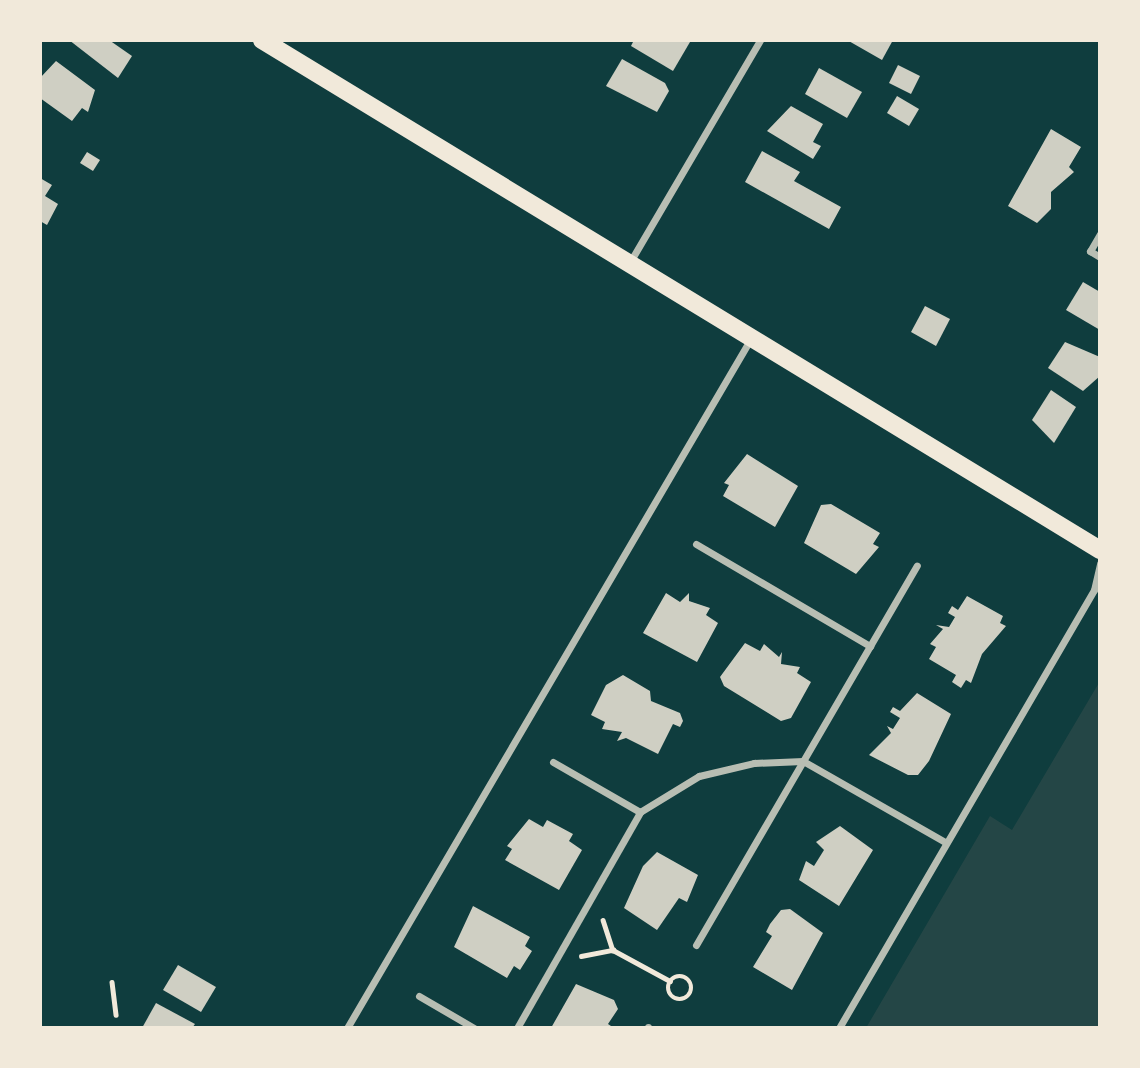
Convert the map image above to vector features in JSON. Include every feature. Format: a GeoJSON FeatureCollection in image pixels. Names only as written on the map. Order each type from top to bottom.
{"type":"FeatureCollection","features":[{"type":"Feature","properties":{"kind":"main road"},"geometry":{"type":"LineString","coordinates":[[262,40],[752,335],[1100,550]]}},
{"type":"Feature","properties":{"kind":"street"},"geometry":{"type":"LineString","coordinates":[[630,262],[760,40]]}},
{"type":"Feature","properties":{"kind":"street"},"geometry":{"type":"LineString","coordinates":[[1100,234],[1090,251],[1100,257]]}},
{"type":"Feature","properties":{"kind":"street"},"geometry":{"type":"LineString","coordinates":[[347,1028],[752,335]]}},
{"type":"Feature","properties":{"kind":"street"},"geometry":{"type":"LineString","coordinates":[[696,544],[870,646]]}},
{"type":"Feature","properties":{"kind":"street"},"geometry":{"type":"LineString","coordinates":[[839,1028],[1094,590],[1100,563]]}},
{"type":"Feature","properties":{"kind":"street"},"geometry":{"type":"LineString","coordinates":[[696,944],[917,566]]}},
{"type":"Feature","properties":{"kind":"street"},"geometry":{"type":"LineString","coordinates":[[517,1028],[640,813],[721,768],[803,761],[945,842]]}},
{"type":"Feature","properties":{"kind":"street"},"geometry":{"type":"LineString","coordinates":[[553,762],[640,813]]}},
{"type":"Feature","properties":{"kind":"street"},"geometry":{"type":"LineString","coordinates":[[419,996],[474,1028]]}},
{"type":"Feature","properties":{"kind":"path"},"geometry":{"type":"LineString","coordinates":[[603,920],[613,950]]}},
{"type":"Feature","properties":{"kind":"path"},"geometry":{"type":"LineString","coordinates":[[581,957],[613,950],[670,981],[687,979],[688,997],[670,995],[670,981]]}},
{"type":"Feature","properties":{"kind":"path"},"geometry":{"type":"LineString","coordinates":[[112,982],[116,1015]]}},
{"type":"Feature","properties":{"kind":"shaded area"},"geometry":{"type":"Polygon","coordinates":[[[1100,681],[1100,1028],[866,1028],[990,816],[1012,830],[1100,681]]]}},
{"type":"Feature","properties":{"kind":"building"},"geometry":{"type":"Polygon","coordinates":[[[69,40],[109,40],[132,56],[118,78],[69,40]]]}},
{"type":"Feature","properties":{"kind":"building"},"geometry":{"type":"Polygon","coordinates":[[[634,40],[690,42],[673,71],[631,46],[634,40]]]}},
{"type":"Feature","properties":{"kind":"building"},"geometry":{"type":"Polygon","coordinates":[[[847,40],[893,40],[882,60],[847,40]]]}},
{"type":"Feature","properties":{"kind":"building"},"geometry":{"type":"Polygon","coordinates":[[[622,59],[665,83],[669,91],[657,112],[606,86],[622,59]]]}},
{"type":"Feature","properties":{"kind":"building"},"geometry":{"type":"Polygon","coordinates":[[[56,61],[95,90],[88,112],[82,108],[72,121],[40,98],[40,78],[56,61]]]}},
{"type":"Feature","properties":{"kind":"building"},"geometry":{"type":"Polygon","coordinates":[[[898,65],[920,76],[911,94],[889,83],[898,65]]]}},
{"type":"Feature","properties":{"kind":"building"},"geometry":{"type":"Polygon","coordinates":[[[819,68],[862,92],[847,118],[805,94],[819,68]]]}},
{"type":"Feature","properties":{"kind":"building"},"geometry":{"type":"Polygon","coordinates":[[[897,96],[919,109],[909,126],[887,113],[897,96]]]}},
{"type":"Feature","properties":{"kind":"building"},"geometry":{"type":"Polygon","coordinates":[[[791,106],[823,124],[813,142],[821,146],[813,159],[767,131],[791,106]]]}},
{"type":"Feature","properties":{"kind":"building"},"geometry":{"type":"Polygon","coordinates":[[[1051,129],[1081,147],[1069,167],[1074,172],[1051,192],[1051,209],[1037,223],[1008,206],[1051,129]]]}},
{"type":"Feature","properties":{"kind":"building"},"geometry":{"type":"Polygon","coordinates":[[[762,151],[800,172],[794,181],[841,207],[829,229],[745,182],[762,151]]]}},
{"type":"Feature","properties":{"kind":"building"},"geometry":{"type":"Polygon","coordinates":[[[87,152],[100,160],[93,171],[80,163],[87,152]]]}},
{"type":"Feature","properties":{"kind":"building"},"geometry":{"type":"Polygon","coordinates":[[[40,178],[52,185],[45,196],[58,204],[47,225],[40,221],[40,178]]]}},
{"type":"Feature","properties":{"kind":"building"},"geometry":{"type":"Polygon","coordinates":[[[1083,282],[1100,292],[1100,330],[1066,310],[1083,282]]]}},
{"type":"Feature","properties":{"kind":"building"},"geometry":{"type":"Polygon","coordinates":[[[925,306],[950,319],[936,346],[911,332],[925,306]]]}},
{"type":"Feature","properties":{"kind":"building"},"geometry":{"type":"Polygon","coordinates":[[[1065,342],[1100,357],[1100,376],[1083,391],[1048,368],[1065,342]]]}},
{"type":"Feature","properties":{"kind":"building"},"geometry":{"type":"Polygon","coordinates":[[[1051,390],[1076,407],[1054,443],[1032,420],[1051,390]]]}},
{"type":"Feature","properties":{"kind":"building"},"geometry":{"type":"Polygon","coordinates":[[[747,454],[798,486],[775,527],[723,496],[729,485],[724,483],[747,454]]]}},
{"type":"Feature","properties":{"kind":"building"},"geometry":{"type":"Polygon","coordinates":[[[831,504],[880,533],[873,544],[879,547],[856,574],[804,543],[821,505],[831,504]]]}},
{"type":"Feature","properties":{"kind":"building"},"geometry":{"type":"Polygon","coordinates":[[[666,593],[680,602],[689,593],[689,601],[710,608],[706,615],[718,623],[697,662],[643,633],[666,593]]]}},
{"type":"Feature","properties":{"kind":"building"},"geometry":{"type":"Polygon","coordinates":[[[967,596],[1003,616],[1000,623],[1006,626],[982,654],[971,683],[966,680],[961,688],[952,682],[956,675],[929,659],[936,647],[930,644],[943,629],[936,625],[949,627],[955,617],[948,613],[952,606],[958,610],[967,596]]]}},
{"type":"Feature","properties":{"kind":"building"},"geometry":{"type":"Polygon","coordinates":[[[745,643],[760,651],[764,644],[779,657],[782,652],[781,664],[800,667],[797,673],[811,682],[791,718],[781,721],[724,686],[720,677],[745,643]]]}},
{"type":"Feature","properties":{"kind":"building"},"geometry":{"type":"Polygon","coordinates":[[[623,675],[650,691],[651,701],[680,713],[683,721],[680,727],[673,724],[658,754],[626,738],[617,741],[622,732],[602,729],[605,722],[591,715],[606,685],[623,675]]]}},
{"type":"Feature","properties":{"kind":"building"},"geometry":{"type":"Polygon","coordinates":[[[917,693],[951,714],[929,761],[918,775],[908,775],[869,755],[891,733],[887,726],[893,729],[900,718],[890,712],[893,707],[900,711],[917,693]]]}},
{"type":"Feature","properties":{"kind":"building"},"geometry":{"type":"Polygon","coordinates":[[[529,819],[543,827],[547,820],[573,834],[569,841],[582,850],[559,890],[505,860],[512,849],[507,846],[529,819]]]}},
{"type":"Feature","properties":{"kind":"building"},"geometry":{"type":"Polygon","coordinates":[[[840,826],[873,850],[839,906],[799,880],[806,861],[814,866],[824,850],[816,842],[840,826]]]}},
{"type":"Feature","properties":{"kind":"building"},"geometry":{"type":"Polygon","coordinates":[[[657,852],[698,875],[687,902],[679,898],[657,930],[624,908],[643,866],[657,852]]]}},
{"type":"Feature","properties":{"kind":"building"},"geometry":{"type":"Polygon","coordinates":[[[473,906],[530,937],[525,946],[532,951],[520,970],[514,966],[507,978],[454,947],[473,906]]]}},
{"type":"Feature","properties":{"kind":"building"},"geometry":{"type":"Polygon","coordinates":[[[790,909],[823,933],[792,990],[753,967],[772,936],[766,932],[770,924],[781,910],[790,909]]]}},
{"type":"Feature","properties":{"kind":"building"},"geometry":{"type":"Polygon","coordinates":[[[178,965],[216,987],[201,1012],[163,990],[178,965]]]}},
{"type":"Feature","properties":{"kind":"building"},"geometry":{"type":"Polygon","coordinates":[[[576,984],[614,1000],[618,1009],[608,1024],[614,1028],[551,1028],[576,984]]]}},
{"type":"Feature","properties":{"kind":"building"},"geometry":{"type":"Polygon","coordinates":[[[156,1003],[195,1024],[192,1028],[142,1028],[156,1003]]]}}]}
